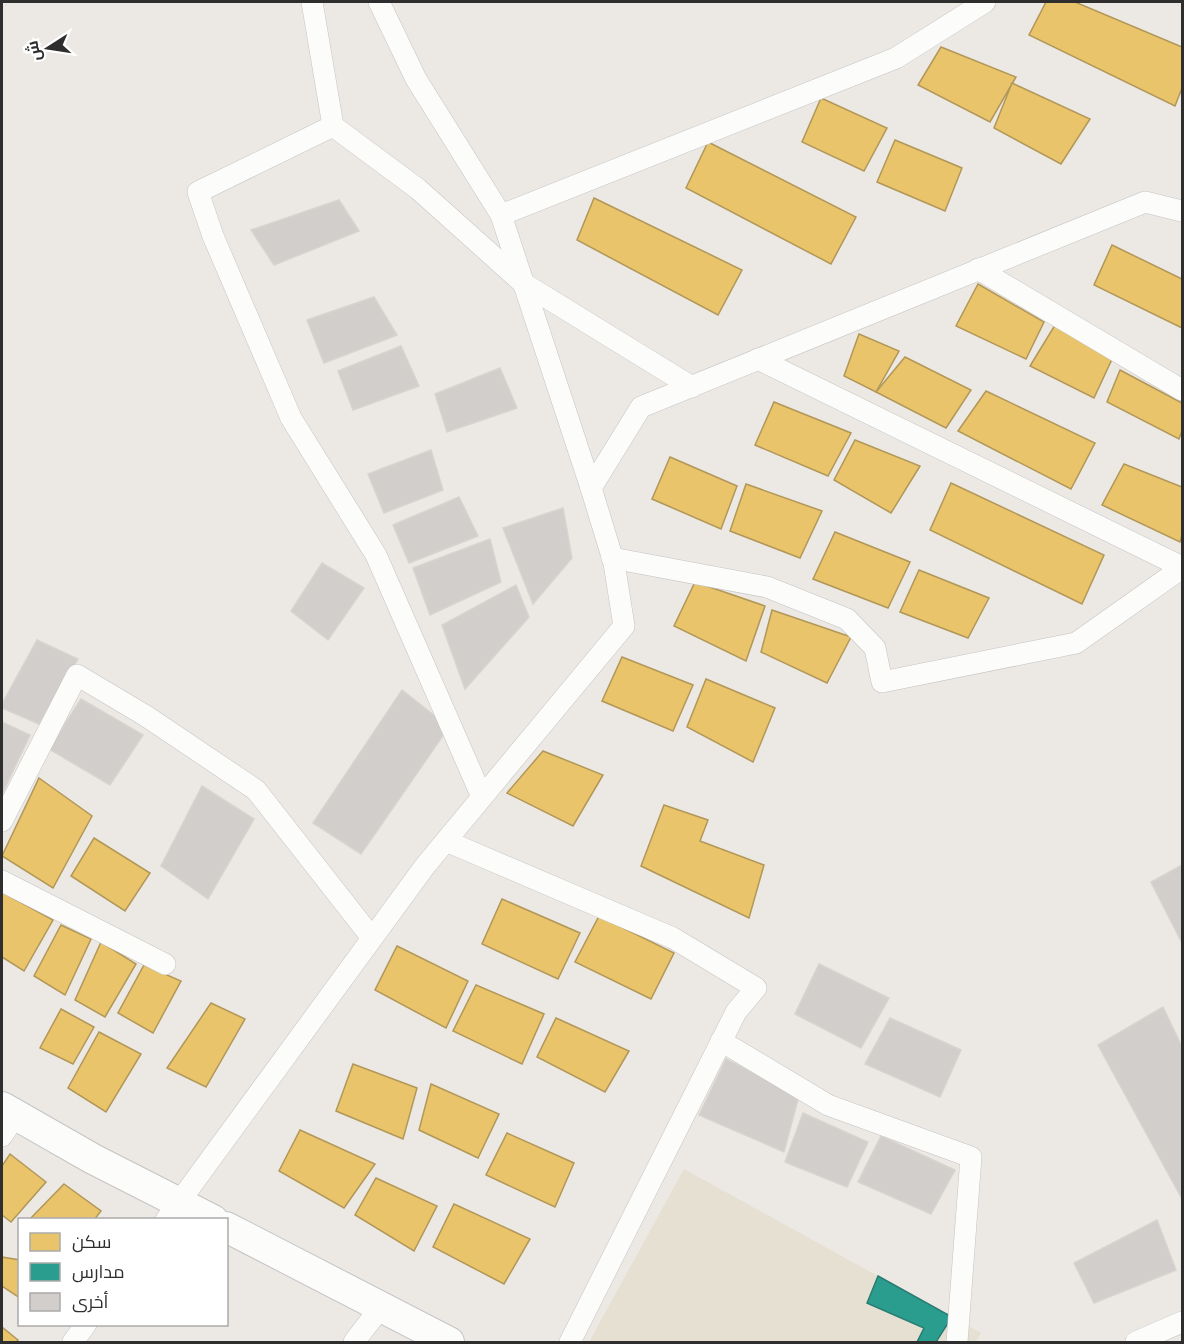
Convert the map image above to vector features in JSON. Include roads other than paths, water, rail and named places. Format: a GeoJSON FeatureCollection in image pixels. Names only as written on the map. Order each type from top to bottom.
{"type":"FeatureCollection","features":[{"type":"Feature","properties":{"kind":"street"},"geometry":{"type":"LineString","coordinates":[[312,2],[333,126],[418,189],[523,283],[692,387]]}},
{"type":"Feature","properties":{"kind":"street"},"geometry":{"type":"LineString","coordinates":[[173,1211],[425,866],[624,626],[612,558],[501,215],[416,79],[379,2]]}},
{"type":"Feature","properties":{"kind":"street"},"geometry":{"type":"LineString","coordinates":[[501,215],[896,58],[985,2]]}},
{"type":"Feature","properties":{"kind":"street"},"geometry":{"type":"LineString","coordinates":[[333,126],[198,192],[213,236],[291,418],[376,555],[482,797]]}},
{"type":"Feature","properties":{"kind":"street"},"geometry":{"type":"LineString","coordinates":[[591,488],[641,407],[1145,202],[1182,211]]}},
{"type":"Feature","properties":{"kind":"street"},"geometry":{"type":"LineString","coordinates":[[978,269],[1182,390]]}},
{"type":"Feature","properties":{"kind":"street"},"geometry":{"type":"LineString","coordinates":[[612,558],[767,587],[847,619],[875,648],[882,682],[1076,643],[1182,568],[758,359]]}},
{"type":"Feature","properties":{"kind":"street"},"geometry":{"type":"LineString","coordinates":[[2,821],[77,675],[146,716],[256,790],[372,938]]}},
{"type":"Feature","properties":{"kind":"street"},"geometry":{"type":"LineString","coordinates":[[446,841],[673,938],[756,988],[736,1012],[570,1342]]}},
{"type":"Feature","properties":{"kind":"street"},"geometry":{"type":"LineString","coordinates":[[2,880],[165,964]]}},
{"type":"Feature","properties":{"kind":"street"},"geometry":{"type":"LineString","coordinates":[[721,1041],[828,1105],[971,1157],[957,1342]]}},
{"type":"Feature","properties":{"kind":"street"},"geometry":{"type":"LineString","coordinates":[[6,1120],[93,1159],[173,1211],[204,1218]]}},
{"type":"Feature","properties":{"kind":"street"},"geometry":{"type":"LineString","coordinates":[[228,1228],[449,1342]]}},
{"type":"Feature","properties":{"kind":"street"},"geometry":{"type":"LineString","coordinates":[[354,1342],[381,1307]]}},
{"type":"Feature","properties":{"kind":"street"},"geometry":{"type":"LineString","coordinates":[[1136,1342],[1182,1322]]}},
{"type":"Feature","properties":{"kind":"street"},"geometry":{"type":"LineString","coordinates":[[72,1342],[84,1326]]}}]}
